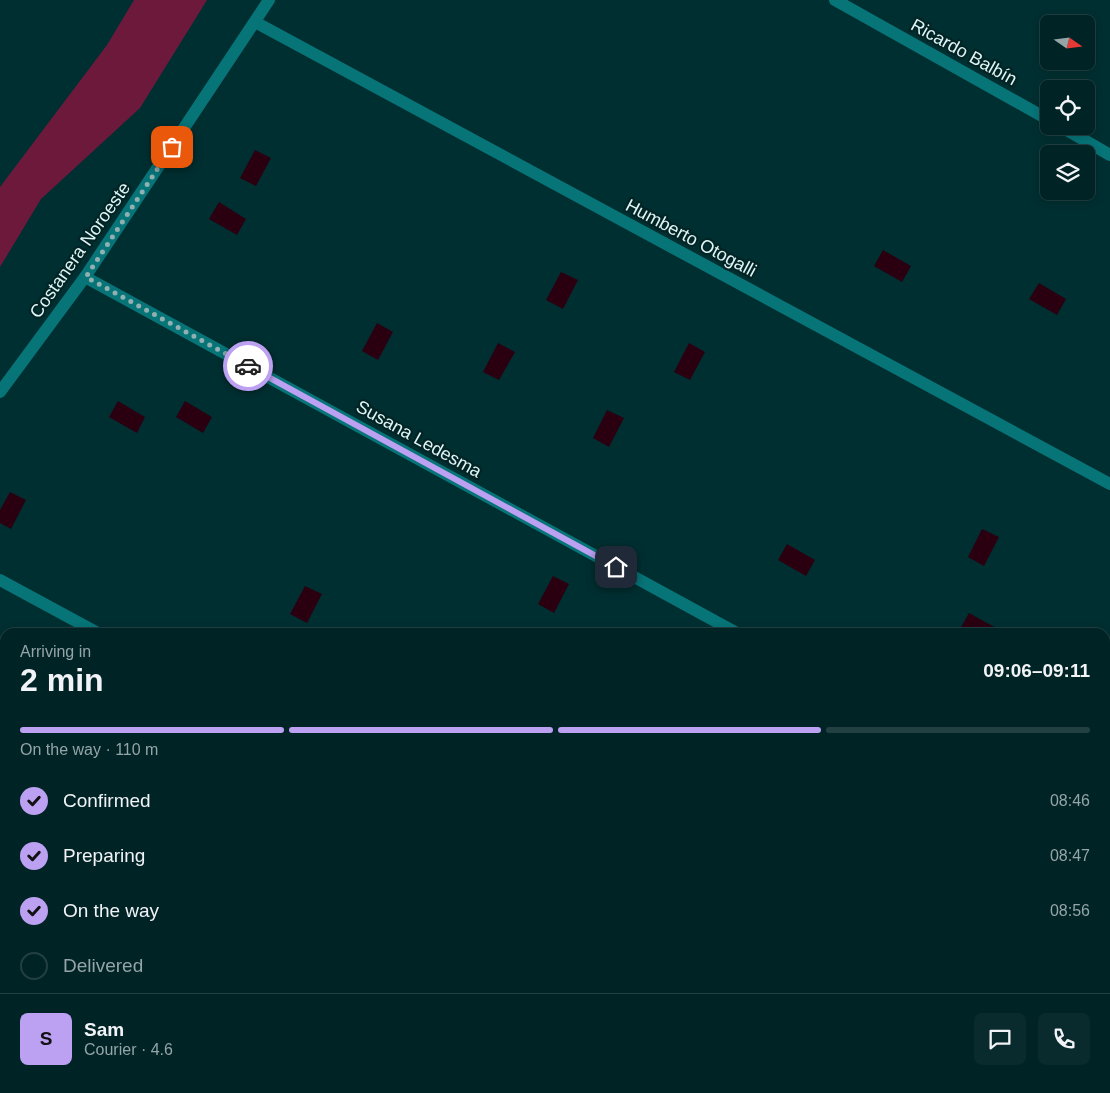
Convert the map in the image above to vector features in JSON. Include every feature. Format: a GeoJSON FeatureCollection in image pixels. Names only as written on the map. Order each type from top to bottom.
{"type":"FeatureCollection","features":[{"type":"Feature","properties":{"kind":"street","name":"Costanera Noroeste"},"geometry":{"type":"LineString","coordinates":[[0,392],[86,277],[269,0]]}},
{"type":"Feature","properties":{"kind":"street","name":"Ricardo Balbín"},"geometry":{"type":"LineString","coordinates":[[836,0],[1040,115]]}},
{"type":"Feature","properties":{"kind":"street","name":"Humberto Otogalli"},"geometry":{"type":"LineString","coordinates":[[255,22],[1110,484]]}},
{"type":"Feature","properties":{"kind":"street"},"geometry":{"type":"LineString","coordinates":[[1076,135],[1110,154]]}},
{"type":"Feature","properties":{"kind":"street","name":"Susana Ledesma"},"geometry":{"type":"LineString","coordinates":[[86,277],[728,628]]}},
{"type":"Feature","properties":{"kind":"street"},"geometry":{"type":"LineString","coordinates":[[0,580],[89,628]]}},
{"type":"Feature","properties":{"kind":"shaded area"},"geometry":{"type":"Polygon","coordinates":[[[134,0],[207,0],[140,108],[41,199],[0,267],[0,187],[107,45],[134,0]]]}},
{"type":"Feature","properties":{"kind":"shaded area"},"geometry":{"type":"Polygon","coordinates":[[[255,150],[271,158],[256,186],[240,178],[255,150]]]}},
{"type":"Feature","properties":{"kind":"shaded area"},"geometry":{"type":"Polygon","coordinates":[[[219,202],[246,219],[237,235],[209,219],[219,202]]]}},
{"type":"Feature","properties":{"kind":"shaded area"},"geometry":{"type":"Polygon","coordinates":[[[883,250],[911,266],[902,282],[874,266],[883,250]]]}},
{"type":"Feature","properties":{"kind":"shaded area"},"geometry":{"type":"Polygon","coordinates":[[[561,272],[578,280],[563,309],[546,300],[561,272]]]}},
{"type":"Feature","properties":{"kind":"shaded area"},"geometry":{"type":"Polygon","coordinates":[[[1039,283],[1066,299],[1057,315],[1029,299],[1039,283]]]}},
{"type":"Feature","properties":{"kind":"shaded area"},"geometry":{"type":"Polygon","coordinates":[[[377,323],[393,332],[378,360],[362,351],[377,323]]]}},
{"type":"Feature","properties":{"kind":"shaded area"},"geometry":{"type":"Polygon","coordinates":[[[498,343],[515,352],[499,380],[483,372],[498,343]]]}},
{"type":"Feature","properties":{"kind":"shaded area"},"geometry":{"type":"Polygon","coordinates":[[[689,343],[705,352],[690,380],[674,372],[689,343]]]}},
{"type":"Feature","properties":{"kind":"shaded area"},"geometry":{"type":"Polygon","coordinates":[[[118,401],[145,417],[137,433],[109,417],[118,401]]]}},
{"type":"Feature","properties":{"kind":"shaded area"},"geometry":{"type":"Polygon","coordinates":[[[185,401],[212,417],[203,433],[176,417],[185,401]]]}},
{"type":"Feature","properties":{"kind":"shaded area"},"geometry":{"type":"Polygon","coordinates":[[[607,410],[624,418],[609,447],[593,438],[607,410]]]}},
{"type":"Feature","properties":{"kind":"shaded area"},"geometry":{"type":"Polygon","coordinates":[[[10,492],[26,500],[11,529],[0,523],[0,510],[10,492]]]}},
{"type":"Feature","properties":{"kind":"shaded area"},"geometry":{"type":"Polygon","coordinates":[[[982,529],[999,537],[984,566],[968,557],[982,529]]]}},
{"type":"Feature","properties":{"kind":"shaded area"},"geometry":{"type":"Polygon","coordinates":[[[787,544],[815,560],[806,576],[778,560],[787,544]]]}},
{"type":"Feature","properties":{"kind":"shaded area"},"geometry":{"type":"Polygon","coordinates":[[[553,576],[569,584],[554,613],[538,604],[553,576]]]}},
{"type":"Feature","properties":{"kind":"shaded area"},"geometry":{"type":"Polygon","coordinates":[[[305,586],[322,594],[307,623],[290,614],[305,586]]]}},
{"type":"Feature","properties":{"kind":"shaded area"},"geometry":{"type":"Polygon","coordinates":[[[969,613],[996,628],[961,628],[969,613]]]}},
{"type":"Feature","properties":{"kind":"way so far"},"geometry":{"type":"LineString","coordinates":[[172,147],[86,277],[248,366]]}},
{"type":"Feature","properties":{"kind":"route"},"geometry":{"type":"LineString","coordinates":[[248,366],[616,567]]}}]}
